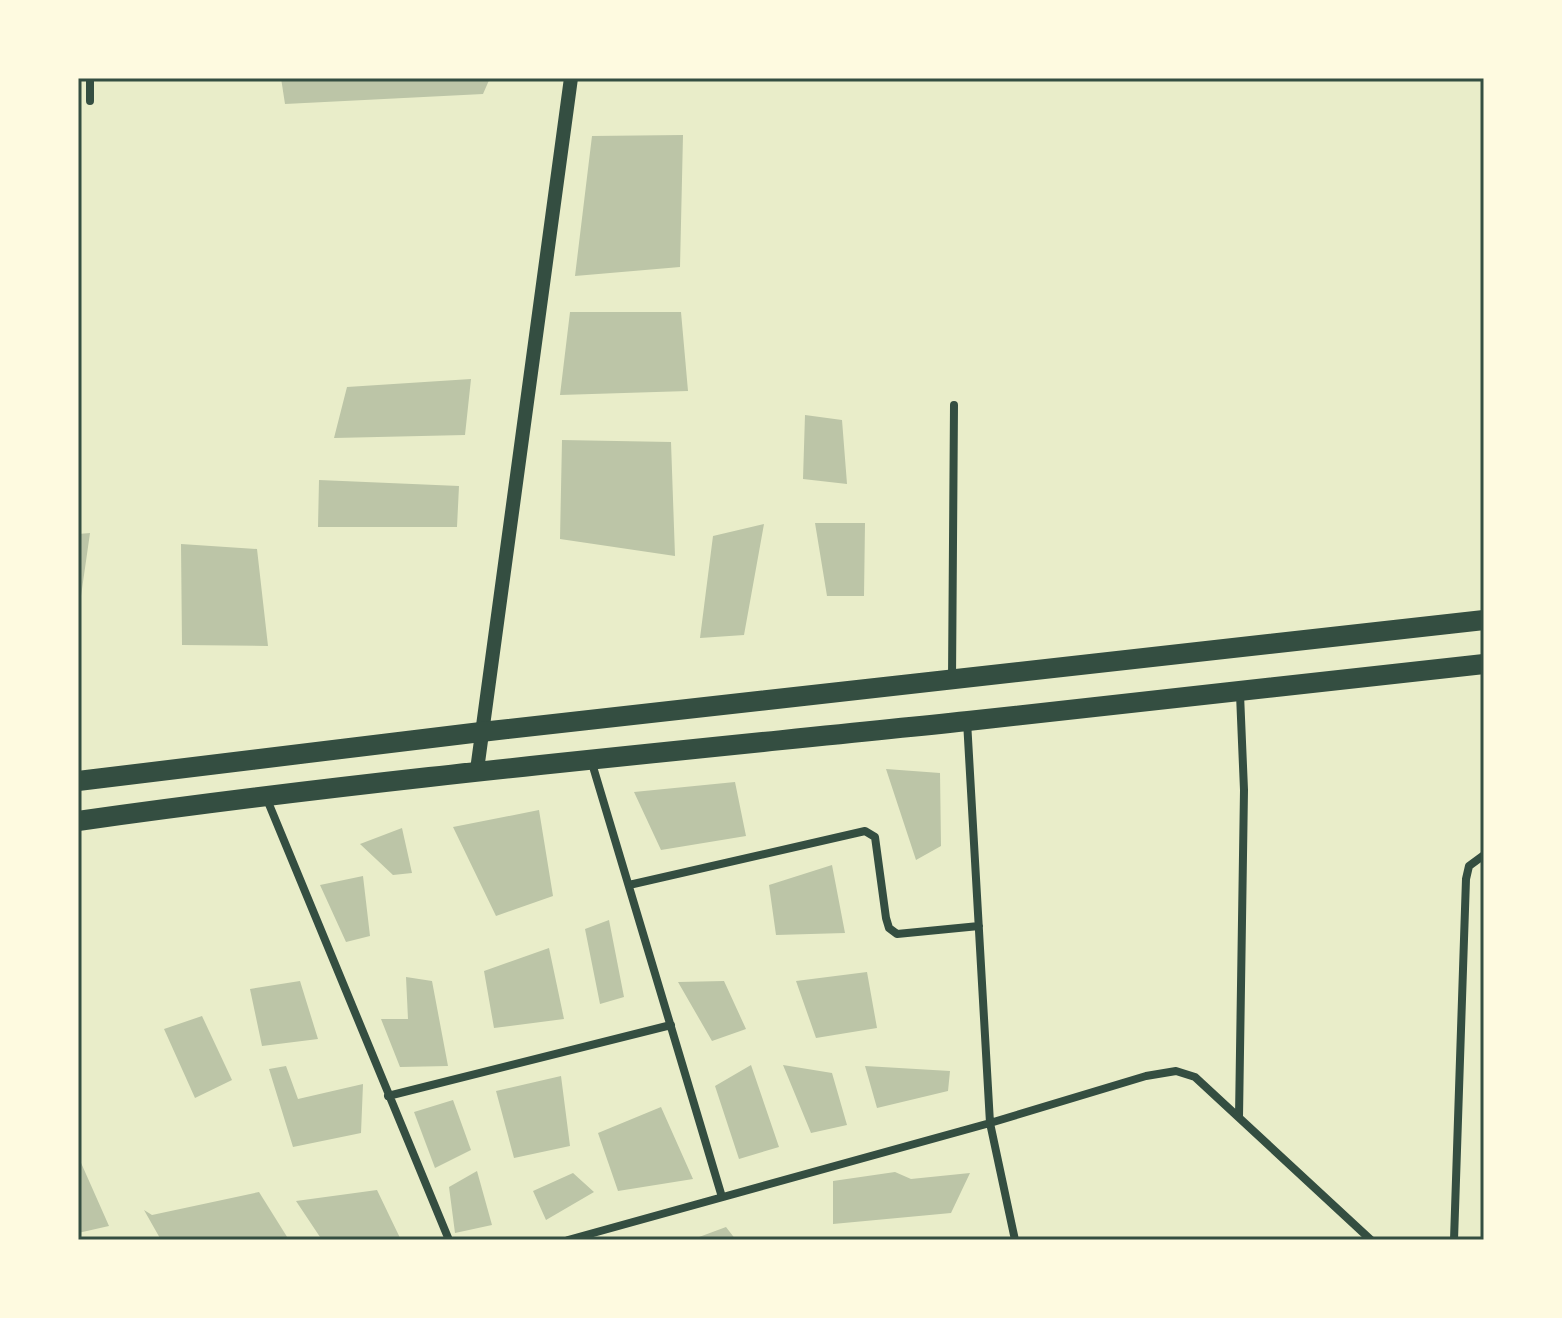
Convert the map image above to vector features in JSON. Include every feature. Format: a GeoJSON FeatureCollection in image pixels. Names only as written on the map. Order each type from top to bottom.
{"type":"FeatureCollection","features":[{"type":"Feature","properties":{"kind":"main road"},"geometry":{"type":"LineString","coordinates":[[78,781],[481,732],[1484,620]]}},
{"type":"Feature","properties":{"kind":"main road"},"geometry":{"type":"LineString","coordinates":[[78,821],[265,794],[477,770],[967,721],[1484,664]]}},
{"type":"Feature","properties":{"kind":"street"},"geometry":{"type":"LineString","coordinates":[[90,78],[90,101]]}},
{"type":"Feature","properties":{"kind":"street"},"geometry":{"type":"LineString","coordinates":[[477,770],[571,78]]}},
{"type":"Feature","properties":{"kind":"street"},"geometry":{"type":"LineString","coordinates":[[952,679],[954,405]]}},
{"type":"Feature","properties":{"kind":"street"},"geometry":{"type":"LineString","coordinates":[[1239,1117],[1244,790],[1240,692]]}},
{"type":"Feature","properties":{"kind":"street"},"geometry":{"type":"LineString","coordinates":[[967,721],[990,1123],[1015,1240]]}},
{"type":"Feature","properties":{"kind":"street"},"geometry":{"type":"LineString","coordinates":[[591,759],[722,1197]]}},
{"type":"Feature","properties":{"kind":"street"},"geometry":{"type":"LineString","coordinates":[[265,794],[449,1240]]}},
{"type":"Feature","properties":{"kind":"street"},"geometry":{"type":"LineString","coordinates":[[629,885],[865,831],[875,837],[879,849],[889,928],[897,934],[979,926]]}},
{"type":"Feature","properties":{"kind":"street"},"geometry":{"type":"LineString","coordinates":[[1454,1240],[1466,879],[1469,866],[1484,855]]}},
{"type":"Feature","properties":{"kind":"street"},"geometry":{"type":"LineString","coordinates":[[388,1096],[671,1025]]}},
{"type":"Feature","properties":{"kind":"street"},"geometry":{"type":"LineString","coordinates":[[568,1240],[990,1123],[1146,1076],[1176,1071],[1195,1077],[1371,1240]]}},
{"type":"Feature","properties":{"kind":"building"},"geometry":{"type":"Polygon","coordinates":[[[281,78],[490,78],[483,94],[285,104],[281,78]]]}},
{"type":"Feature","properties":{"kind":"building"},"geometry":{"type":"Polygon","coordinates":[[[683,135],[680,267],[575,276],[592,136],[683,135]]]}},
{"type":"Feature","properties":{"kind":"building"},"geometry":{"type":"Polygon","coordinates":[[[570,312],[681,312],[688,391],[560,395],[570,312]]]}},
{"type":"Feature","properties":{"kind":"building"},"geometry":{"type":"Polygon","coordinates":[[[471,379],[465,435],[334,438],[347,387],[471,379]]]}},
{"type":"Feature","properties":{"kind":"building"},"geometry":{"type":"Polygon","coordinates":[[[805,415],[842,420],[847,484],[803,479],[805,415]]]}},
{"type":"Feature","properties":{"kind":"building"},"geometry":{"type":"Polygon","coordinates":[[[562,440],[671,442],[675,556],[560,539],[562,440]]]}},
{"type":"Feature","properties":{"kind":"building"},"geometry":{"type":"Polygon","coordinates":[[[319,480],[459,486],[457,527],[318,527],[319,480]]]}},
{"type":"Feature","properties":{"kind":"building"},"geometry":{"type":"Polygon","coordinates":[[[815,523],[865,523],[864,596],[827,596],[815,523]]]}},
{"type":"Feature","properties":{"kind":"building"},"geometry":{"type":"Polygon","coordinates":[[[764,524],[744,635],[700,638],[713,536],[764,524]]]}},
{"type":"Feature","properties":{"kind":"building"},"geometry":{"type":"Polygon","coordinates":[[[90,533],[80,603],[78,603],[78,534],[90,533]]]}},
{"type":"Feature","properties":{"kind":"building"},"geometry":{"type":"Polygon","coordinates":[[[181,544],[257,549],[268,646],[182,645],[181,544]]]}},
{"type":"Feature","properties":{"kind":"building"},"geometry":{"type":"Polygon","coordinates":[[[886,769],[940,773],[941,846],[916,860],[886,769]]]}},
{"type":"Feature","properties":{"kind":"building"},"geometry":{"type":"Polygon","coordinates":[[[735,782],[746,836],[661,850],[634,792],[735,782]]]}},
{"type":"Feature","properties":{"kind":"building"},"geometry":{"type":"Polygon","coordinates":[[[539,810],[553,896],[496,916],[453,827],[539,810]]]}},
{"type":"Feature","properties":{"kind":"building"},"geometry":{"type":"Polygon","coordinates":[[[402,828],[412,873],[393,875],[360,844],[402,828]]]}},
{"type":"Feature","properties":{"kind":"building"},"geometry":{"type":"Polygon","coordinates":[[[832,865],[845,933],[776,935],[769,885],[832,865]]]}},
{"type":"Feature","properties":{"kind":"building"},"geometry":{"type":"Polygon","coordinates":[[[363,876],[370,936],[346,942],[320,885],[363,876]]]}},
{"type":"Feature","properties":{"kind":"building"},"geometry":{"type":"Polygon","coordinates":[[[609,920],[624,997],[600,1004],[585,929],[609,920]]]}},
{"type":"Feature","properties":{"kind":"building"},"geometry":{"type":"Polygon","coordinates":[[[549,948],[564,1019],[494,1028],[484,971],[549,948]]]}},
{"type":"Feature","properties":{"kind":"building"},"geometry":{"type":"Polygon","coordinates":[[[867,972],[877,1028],[816,1038],[796,981],[867,972]]]}},
{"type":"Feature","properties":{"kind":"building"},"geometry":{"type":"Polygon","coordinates":[[[406,977],[432,981],[448,1066],[400,1067],[381,1019],[408,1019],[406,977]]]}},
{"type":"Feature","properties":{"kind":"building"},"geometry":{"type":"Polygon","coordinates":[[[300,981],[318,1039],[262,1046],[250,989],[300,981]]]}},
{"type":"Feature","properties":{"kind":"building"},"geometry":{"type":"Polygon","coordinates":[[[724,981],[746,1029],[712,1041],[678,982],[724,981]]]}},
{"type":"Feature","properties":{"kind":"building"},"geometry":{"type":"Polygon","coordinates":[[[202,1016],[232,1080],[195,1098],[164,1029],[202,1016]]]}},
{"type":"Feature","properties":{"kind":"building"},"geometry":{"type":"Polygon","coordinates":[[[751,1065],[779,1147],[739,1159],[715,1086],[751,1065]]]}},
{"type":"Feature","properties":{"kind":"building"},"geometry":{"type":"Polygon","coordinates":[[[783,1065],[832,1073],[847,1125],[811,1133],[783,1065]]]}},
{"type":"Feature","properties":{"kind":"building"},"geometry":{"type":"Polygon","coordinates":[[[286,1066],[298,1099],[363,1084],[361,1133],[293,1147],[269,1069],[286,1066]]]}},
{"type":"Feature","properties":{"kind":"building"},"geometry":{"type":"Polygon","coordinates":[[[865,1066],[950,1071],[948,1091],[877,1108],[865,1066]]]}},
{"type":"Feature","properties":{"kind":"building"},"geometry":{"type":"Polygon","coordinates":[[[561,1076],[570,1146],[514,1158],[496,1091],[561,1076]]]}},
{"type":"Feature","properties":{"kind":"building"},"geometry":{"type":"Polygon","coordinates":[[[453,1100],[471,1150],[435,1168],[414,1112],[453,1100]]]}},
{"type":"Feature","properties":{"kind":"building"},"geometry":{"type":"Polygon","coordinates":[[[661,1107],[693,1179],[618,1191],[598,1133],[661,1107]]]}},
{"type":"Feature","properties":{"kind":"building"},"geometry":{"type":"Polygon","coordinates":[[[78,1156],[109,1226],[78,1233],[78,1156]]]}},
{"type":"Feature","properties":{"kind":"building"},"geometry":{"type":"Polygon","coordinates":[[[477,1171],[492,1225],[455,1233],[449,1187],[477,1171]]]}},
{"type":"Feature","properties":{"kind":"building"},"geometry":{"type":"Polygon","coordinates":[[[895,1172],[911,1179],[970,1173],[951,1213],[833,1224],[833,1181],[895,1172]]]}},
{"type":"Feature","properties":{"kind":"building"},"geometry":{"type":"Polygon","coordinates":[[[573,1173],[594,1192],[546,1220],[533,1191],[573,1173]]]}},
{"type":"Feature","properties":{"kind":"building"},"geometry":{"type":"Polygon","coordinates":[[[377,1190],[401,1240],[322,1240],[296,1201],[377,1190]]]}},
{"type":"Feature","properties":{"kind":"building"},"geometry":{"type":"Polygon","coordinates":[[[259,1192],[289,1240],[161,1240],[144,1210],[152,1215],[259,1192]]]}},
{"type":"Feature","properties":{"kind":"building"},"geometry":{"type":"Polygon","coordinates":[[[726,1227],[736,1240],[691,1240],[726,1227]]]}}]}
